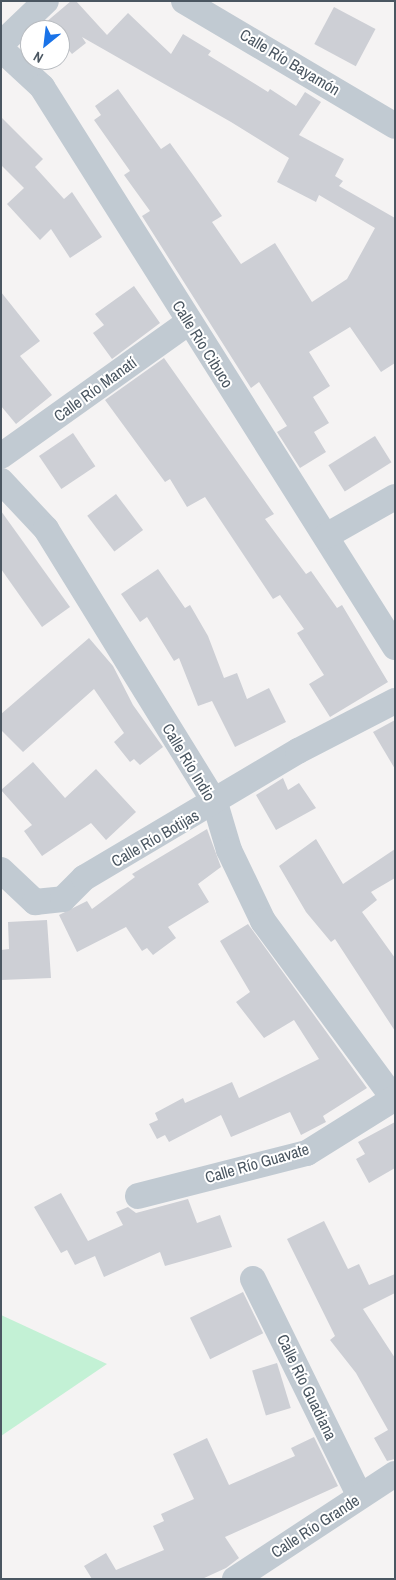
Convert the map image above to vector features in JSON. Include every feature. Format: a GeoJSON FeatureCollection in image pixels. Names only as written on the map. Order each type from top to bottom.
{"type":"FeatureCollection","features":[{"type":"Feature","properties":{"kind":"street"},"geometry":{"type":"LineString","coordinates":[[1,44],[46,1]]}},
{"type":"Feature","properties":{"kind":"street","name":"Calle Río Bayamón"},"geometry":{"type":"LineString","coordinates":[[184,1],[395,126]]}},
{"type":"Feature","properties":{"kind":"street","name":"Calle Río Cibuco"},"geometry":{"type":"LineString","coordinates":[[1,49],[42,87],[395,647]]}},
{"type":"Feature","properties":{"kind":"street","name":"Calle Río Manatí"},"geometry":{"type":"LineString","coordinates":[[1,456],[189,322]]}},
{"type":"Feature","properties":{"kind":"street","name":"Calle Río Indio"},"geometry":{"type":"LineString","coordinates":[[1,481],[46,529],[215,803],[229,850],[263,921],[394,1099]]}},
{"type":"Feature","properties":{"kind":"street"},"geometry":{"type":"LineString","coordinates":[[326,536],[395,497]]}},
{"type":"Feature","properties":{"kind":"street","name":"Calle Río Botijas"},"geometry":{"type":"LineString","coordinates":[[1,870],[35,902],[63,899],[84,878],[215,803],[298,751],[395,701]]}},
{"type":"Feature","properties":{"kind":"street","name":"Calle Río Guavate"},"geometry":{"type":"LineString","coordinates":[[138,1196],[307,1152],[394,1099]]}},
{"type":"Feature","properties":{"kind":"street","name":"Calle Río Guadiana"},"geometry":{"type":"LineString","coordinates":[[253,1279],[360,1496]]}},
{"type":"Feature","properties":{"kind":"street","name":"Calle Río Grande"},"geometry":{"type":"LineString","coordinates":[[235,1579],[395,1474]]}},
{"type":"Feature","properties":{"kind":"green space"},"geometry":{"type":"Polygon","coordinates":[[[1,1315],[107,1364],[1,1436],[1,1315]]]}},
{"type":"Feature","properties":{"kind":"building"},"geometry":{"type":"Polygon","coordinates":[[[71,1],[76,1],[107,35],[128,13],[171,54],[183,34],[211,51],[208,55],[268,92],[270,89],[296,106],[305,92],[321,102],[299,135],[344,159],[335,176],[343,181],[339,186],[395,218],[395,363],[381,372],[350,327],[309,352],[330,386],[313,397],[329,423],[314,432],[326,452],[300,468],[277,432],[287,426],[259,382],[251,388],[142,216],[150,211],[124,175],[130,171],[94,120],[101,115],[95,106],[118,89],[161,149],[170,143],[201,186],[222,216],[212,222],[241,264],[275,243],[312,302],[347,279],[375,228],[319,195],[316,202],[277,182],[289,158],[231,122],[82,37],[86,43],[72,54],[70,52],[70,20],[49,20],[71,1]]]}},
{"type":"Feature","properties":{"kind":"building"},"geometry":{"type":"Polygon","coordinates":[[[334,7],[375,29],[356,66],[314,44],[334,7]]]}},
{"type":"Feature","properties":{"kind":"building"},"geometry":{"type":"Polygon","coordinates":[[[1,117],[43,159],[35,167],[64,199],[72,192],[102,237],[70,258],[51,229],[40,240],[7,204],[24,188],[1,165],[1,117]]]}},
{"type":"Feature","properties":{"kind":"building"},"geometry":{"type":"Polygon","coordinates":[[[134,286],[160,323],[112,359],[93,333],[104,325],[95,314],[134,286]]]}},
{"type":"Feature","properties":{"kind":"building"},"geometry":{"type":"Polygon","coordinates":[[[1,292],[40,341],[20,356],[52,395],[16,424],[1,406],[1,292]]]}},
{"type":"Feature","properties":{"kind":"building"},"geometry":{"type":"Polygon","coordinates":[[[164,358],[274,514],[265,519],[306,574],[311,571],[337,608],[342,605],[388,682],[330,717],[309,684],[324,675],[297,633],[304,629],[280,595],[273,599],[205,497],[187,507],[170,479],[165,482],[105,400],[164,358]]]}},
{"type":"Feature","properties":{"kind":"building"},"geometry":{"type":"Polygon","coordinates":[[[73,433],[95,466],[61,489],[39,456],[73,433]]]}},
{"type":"Feature","properties":{"kind":"building"},"geometry":{"type":"Polygon","coordinates":[[[375,436],[391,462],[345,491],[328,465],[375,436]]]}},
{"type":"Feature","properties":{"kind":"building"},"geometry":{"type":"Polygon","coordinates":[[[116,494],[143,530],[114,552],[87,516],[116,494]]]}},
{"type":"Feature","properties":{"kind":"building"},"geometry":{"type":"Polygon","coordinates":[[[1,511],[70,607],[42,627],[1,569],[1,511]]]}},
{"type":"Feature","properties":{"kind":"building"},"geometry":{"type":"Polygon","coordinates":[[[158,569],[185,608],[190,605],[208,636],[224,678],[237,673],[247,699],[269,688],[286,722],[235,747],[212,701],[198,706],[179,658],[174,661],[147,617],[140,622],[121,594],[158,569]]]}},
{"type":"Feature","properties":{"kind":"building"},"geometry":{"type":"Polygon","coordinates":[[[89,638],[113,666],[133,705],[163,747],[140,765],[134,759],[130,762],[114,742],[124,733],[94,689],[23,752],[1,730],[1,714],[89,638]]]}},
{"type":"Feature","properties":{"kind":"building"},"geometry":{"type":"Polygon","coordinates":[[[395,720],[395,769],[373,732],[395,720]]]}},
{"type":"Feature","properties":{"kind":"building"},"geometry":{"type":"Polygon","coordinates":[[[33,762],[65,798],[96,769],[136,812],[106,840],[91,823],[42,856],[24,831],[32,825],[1,790],[33,762]]]}},
{"type":"Feature","properties":{"kind":"building"},"geometry":{"type":"Polygon","coordinates":[[[283,778],[288,790],[299,783],[316,808],[276,830],[256,795],[283,778]]]}},
{"type":"Feature","properties":{"kind":"building"},"geometry":{"type":"Polygon","coordinates":[[[207,829],[221,867],[198,884],[209,902],[168,927],[176,938],[153,955],[147,948],[142,951],[126,927],[77,952],[59,915],[87,901],[92,909],[135,877],[132,874],[207,829]]]}},
{"type":"Feature","properties":{"kind":"building"},"geometry":{"type":"Polygon","coordinates":[[[316,839],[343,884],[395,849],[395,878],[371,892],[377,900],[362,912],[395,958],[395,1031],[335,939],[331,942],[306,912],[279,866],[316,839]]]}},
{"type":"Feature","properties":{"kind":"building"},"geometry":{"type":"Polygon","coordinates":[[[47,920],[51,978],[1,980],[1,950],[9,949],[8,922],[47,920]]]}},
{"type":"Feature","properties":{"kind":"building"},"geometry":{"type":"Polygon","coordinates":[[[248,924],[367,1088],[323,1116],[326,1122],[301,1135],[290,1112],[231,1137],[221,1115],[169,1142],[165,1135],[157,1139],[149,1124],[158,1120],[155,1113],[183,1098],[185,1103],[232,1082],[239,1098],[319,1059],[294,1020],[264,1038],[236,1002],[250,992],[220,941],[248,924]]]}},
{"type":"Feature","properties":{"kind":"building"},"geometry":{"type":"Polygon","coordinates":[[[395,1122],[395,1168],[369,1183],[356,1159],[365,1154],[358,1142],[395,1122]]]}},
{"type":"Feature","properties":{"kind":"building"},"geometry":{"type":"Polygon","coordinates":[[[61,1193],[88,1241],[123,1225],[116,1212],[128,1207],[136,1213],[188,1199],[197,1223],[220,1215],[232,1247],[165,1266],[160,1252],[104,1277],[95,1256],[75,1265],[67,1250],[61,1253],[34,1207],[61,1193]]]}},
{"type":"Feature","properties":{"kind":"building"},"geometry":{"type":"Polygon","coordinates":[[[324,1221],[348,1269],[359,1264],[369,1285],[395,1274],[395,1293],[363,1309],[395,1358],[395,1459],[387,1461],[374,1438],[388,1430],[356,1373],[330,1340],[335,1336],[287,1239],[324,1221]]]}},
{"type":"Feature","properties":{"kind":"building"},"geometry":{"type":"Polygon","coordinates":[[[243,1292],[263,1333],[210,1359],[190,1318],[243,1292]]]}},
{"type":"Feature","properties":{"kind":"building"},"geometry":{"type":"Polygon","coordinates":[[[277,1363],[291,1408],[266,1416],[252,1371],[277,1363]]]}},
{"type":"Feature","properties":{"kind":"building"},"geometry":{"type":"Polygon","coordinates":[[[314,1437],[338,1486],[225,1537],[239,1558],[226,1568],[202,1579],[92,1579],[84,1566],[106,1553],[116,1570],[164,1550],[153,1526],[164,1521],[161,1514],[194,1499],[173,1454],[207,1438],[229,1485],[295,1456],[291,1448],[314,1437]]]}}]}
